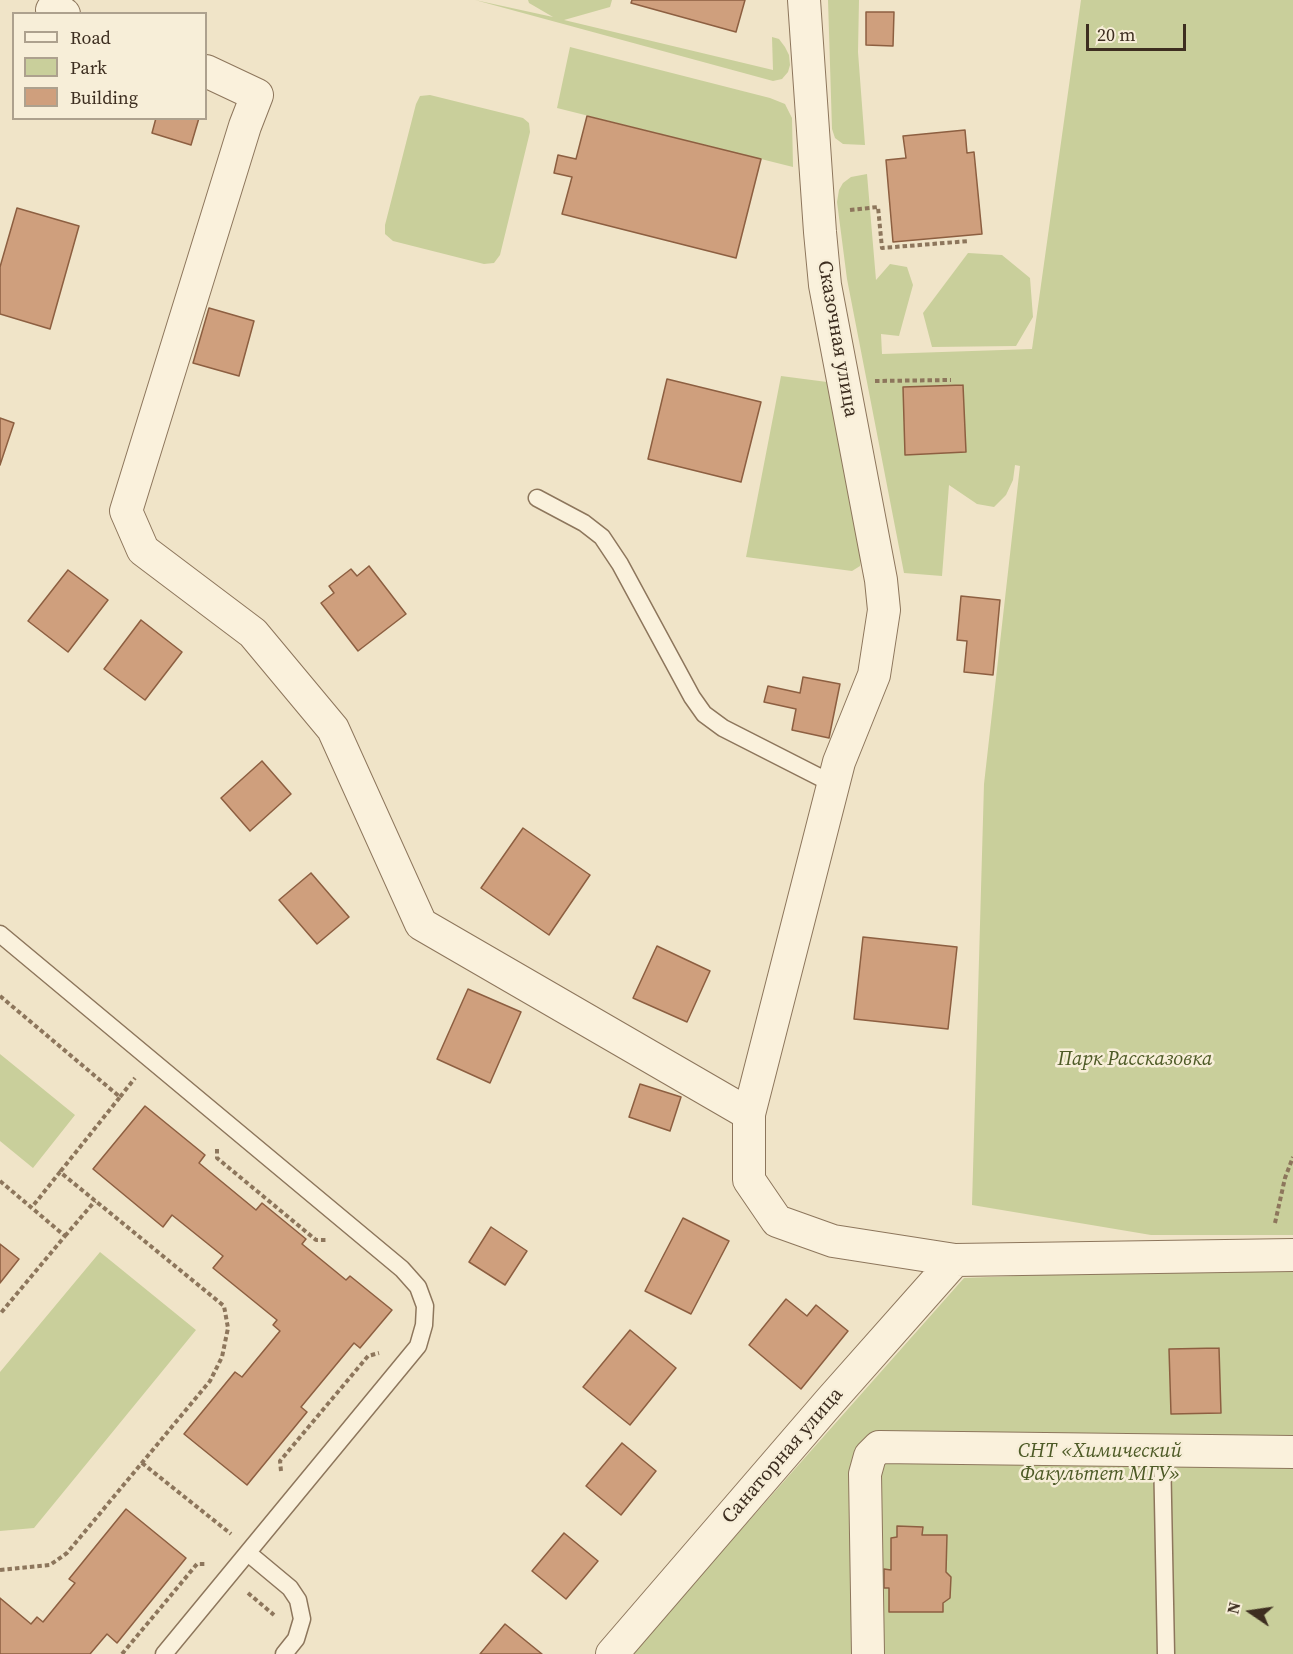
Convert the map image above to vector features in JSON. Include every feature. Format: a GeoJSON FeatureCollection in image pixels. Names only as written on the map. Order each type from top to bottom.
{"type":"FeatureCollection","features":[{"type":"Feature","properties":{"kind":"street","name":"Сказочная улица"},"geometry":{"type":"LineString","coordinates":[[804,0],[825,285],[884,610],[874,675],[838,762],[749,1114],[749,1180],[777,1221],[832,1241],[955,1260],[1282,1256]]}},
{"type":"Feature","properties":{"kind":"street"},"geometry":{"type":"LineString","coordinates":[[207,71],[257,95],[245,126],[126,511],[143,550],[253,633],[333,729],[421,924],[749,1114]]}},
{"type":"Feature","properties":{"kind":"street","name":"Санаторная улица"},"geometry":{"type":"LineString","coordinates":[[612,1654],[955,1260]]}},
{"type":"Feature","properties":{"kind":"street"},"geometry":{"type":"LineString","coordinates":[[868,1654],[865,1473],[870,1456],[879,1447],[1293,1452]]}},
{"type":"Feature","properties":{"kind":"lane"},"geometry":{"type":"LineString","coordinates":[[537,498],[584,523],[602,537],[620,564],[692,697],[704,714],[723,728],[833,784]]}},
{"type":"Feature","properties":{"kind":"lane"},"geometry":{"type":"LineString","coordinates":[[0,934],[402,1269],[418,1287],[425,1306],[424,1325],[418,1346],[164,1654]]}},
{"type":"Feature","properties":{"kind":"lane"},"geometry":{"type":"LineString","coordinates":[[1162,1450],[1166,1654]]}},
{"type":"Feature","properties":{"kind":"lane"},"geometry":{"type":"LineString","coordinates":[[249,1551],[290,1588],[298,1600],[302,1619],[296,1639],[284,1654]]}},
{"type":"Feature","properties":{"kind":"path"},"geometry":{"type":"LineString","coordinates":[[844,211],[878,207],[882,248],[969,241]]}},
{"type":"Feature","properties":{"kind":"path"},"geometry":{"type":"LineString","coordinates":[[873,381],[951,380]]}},
{"type":"Feature","properties":{"kind":"path"},"geometry":{"type":"LineString","coordinates":[[0,996],[120,1097]]}},
{"type":"Feature","properties":{"kind":"path"},"geometry":{"type":"LineString","coordinates":[[32,1207],[137,1076]]}},
{"type":"Feature","properties":{"kind":"path"},"geometry":{"type":"LineString","coordinates":[[217,1144],[217,1158],[316,1240],[335,1240]]}},
{"type":"Feature","properties":{"kind":"path"},"geometry":{"type":"LineString","coordinates":[[1282,1256],[1272,1236],[1285,1178],[1293,1157]]}},
{"type":"Feature","properties":{"kind":"path"},"geometry":{"type":"LineString","coordinates":[[0,1570],[50,1565],[67,1553],[210,1381],[222,1356],[228,1328],[224,1306],[60,1172]]}},
{"type":"Feature","properties":{"kind":"path"},"geometry":{"type":"LineString","coordinates":[[0,1181],[65,1236]]}},
{"type":"Feature","properties":{"kind":"path"},"geometry":{"type":"LineString","coordinates":[[0,1314],[95,1201]]}},
{"type":"Feature","properties":{"kind":"path"},"geometry":{"type":"LineString","coordinates":[[281,1479],[280,1461],[368,1356],[389,1350]]}},
{"type":"Feature","properties":{"kind":"path"},"geometry":{"type":"LineString","coordinates":[[142,1463],[249,1551]]}},
{"type":"Feature","properties":{"kind":"path"},"geometry":{"type":"LineString","coordinates":[[122,1654],[197,1564],[213,1563],[298,1634]]}},
{"type":"Feature","properties":{"kind":"green space"},"geometry":{"type":"Polygon","coordinates":[[[475,0],[553,17],[529,3],[528,0],[612,0],[610,7],[564,20],[773,70],[772,37],[779,39],[785,47],[790,65],[782,79],[773,81],[475,0]]]}},
{"type":"Feature","properties":{"kind":"green space"},"geometry":{"type":"Polygon","coordinates":[[[828,0],[859,0],[858,52],[865,145],[843,144],[835,138],[832,129],[828,0]]]}},
{"type":"Feature","properties":{"kind":"green space","name":"Парк Рассказовка"},"geometry":{"type":"Polygon","coordinates":[[[1081,0],[1293,0],[1293,1235],[1151,1235],[972,1205],[984,784],[1020,466],[1015,465],[1013,480],[1006,495],[994,507],[977,504],[949,485],[942,576],[904,573],[847,279],[837,202],[843,183],[851,177],[867,174],[876,280],[890,264],[907,267],[913,285],[899,336],[881,334],[882,354],[1032,349],[1081,0]]]}},
{"type":"Feature","properties":{"kind":"green space"},"geometry":{"type":"Polygon","coordinates":[[[570,47],[770,98],[785,104],[792,118],[793,167],[557,108],[570,47]]]}},
{"type":"Feature","properties":{"kind":"green space"},"geometry":{"type":"Polygon","coordinates":[[[430,95],[523,118],[529,123],[530,132],[500,255],[494,263],[484,264],[393,241],[385,234],[385,225],[416,104],[420,96],[430,95]]]}},
{"type":"Feature","properties":{"kind":"green space"},"geometry":{"type":"Polygon","coordinates":[[[968,253],[1002,255],[1030,278],[1033,317],[1016,346],[932,347],[923,313],[968,253]]]}},
{"type":"Feature","properties":{"kind":"green space"},"geometry":{"type":"Polygon","coordinates":[[[781,376],[827,382],[831,387],[862,554],[860,566],[852,571],[746,557],[781,376]]]}},
{"type":"Feature","properties":{"kind":"green space"},"geometry":{"type":"Polygon","coordinates":[[[0,1054],[75,1115],[33,1168],[0,1141],[0,1054]]]}},
{"type":"Feature","properties":{"kind":"green space"},"geometry":{"type":"Polygon","coordinates":[[[100,1252],[196,1330],[34,1528],[0,1531],[0,1372],[100,1252]]]}},
{"type":"Feature","properties":{"kind":"green space","name":"СНТ «Химический Факультет МГУ»"},"geometry":{"type":"Polygon","coordinates":[[[1293,1265],[1293,1654],[631,1654],[964,1278],[1293,1265]]]}},
{"type":"Feature","properties":{"kind":"building"},"geometry":{"type":"Polygon","coordinates":[[[632,0],[745,0],[736,32],[631,3],[632,0]]]}},
{"type":"Feature","properties":{"kind":"building"},"geometry":{"type":"Polygon","coordinates":[[[866,12],[894,12],[893,46],[866,45],[866,12]]]}},
{"type":"Feature","properties":{"kind":"building"},"geometry":{"type":"Polygon","coordinates":[[[587,116],[761,159],[736,258],[562,214],[572,177],[554,173],[558,155],[576,159],[587,116]]]}},
{"type":"Feature","properties":{"kind":"building"},"geometry":{"type":"Polygon","coordinates":[[[155,120],[198,120],[191,145],[152,133],[155,120]]]}},
{"type":"Feature","properties":{"kind":"building"},"geometry":{"type":"Polygon","coordinates":[[[965,130],[967,153],[974,152],[982,234],[893,242],[886,160],[906,158],[903,136],[965,130]]]}},
{"type":"Feature","properties":{"kind":"building"},"geometry":{"type":"Polygon","coordinates":[[[17,208],[79,226],[50,329],[0,314],[0,267],[17,208]]]}},
{"type":"Feature","properties":{"kind":"building"},"geometry":{"type":"Polygon","coordinates":[[[209,308],[254,321],[239,376],[193,363],[209,308]]]}},
{"type":"Feature","properties":{"kind":"building"},"geometry":{"type":"Polygon","coordinates":[[[667,379],[761,402],[741,482],[648,459],[667,379]]]}},
{"type":"Feature","properties":{"kind":"building"},"geometry":{"type":"Polygon","coordinates":[[[963,385],[966,452],[905,455],[903,387],[963,385]]]}},
{"type":"Feature","properties":{"kind":"building"},"geometry":{"type":"Polygon","coordinates":[[[0,418],[14,423],[0,465],[0,418]]]}},
{"type":"Feature","properties":{"kind":"building"},"geometry":{"type":"Polygon","coordinates":[[[369,566],[406,614],[358,651],[321,603],[334,593],[329,586],[351,569],[357,576],[369,566]]]}},
{"type":"Feature","properties":{"kind":"building"},"geometry":{"type":"Polygon","coordinates":[[[68,570],[108,600],[68,652],[28,621],[68,570]]]}},
{"type":"Feature","properties":{"kind":"building"},"geometry":{"type":"Polygon","coordinates":[[[961,596],[1000,600],[993,675],[964,672],[967,641],[957,640],[961,596]]]}},
{"type":"Feature","properties":{"kind":"building"},"geometry":{"type":"Polygon","coordinates":[[[141,620],[182,652],[145,700],[104,669],[141,620]]]}},
{"type":"Feature","properties":{"kind":"building"},"geometry":{"type":"Polygon","coordinates":[[[803,677],[840,684],[829,738],[792,730],[796,709],[764,702],[768,686],[800,693],[803,677]]]}},
{"type":"Feature","properties":{"kind":"building"},"geometry":{"type":"Polygon","coordinates":[[[262,761],[291,794],[250,831],[221,798],[262,761]]]}},
{"type":"Feature","properties":{"kind":"building"},"geometry":{"type":"Polygon","coordinates":[[[523,828],[590,875],[549,935],[481,888],[523,828]]]}},
{"type":"Feature","properties":{"kind":"building"},"geometry":{"type":"Polygon","coordinates":[[[311,873],[349,917],[317,944],[279,900],[311,873]]]}},
{"type":"Feature","properties":{"kind":"building"},"geometry":{"type":"Polygon","coordinates":[[[863,937],[957,947],[948,1029],[854,1019],[863,937]]]}},
{"type":"Feature","properties":{"kind":"building"},"geometry":{"type":"Polygon","coordinates":[[[657,946],[710,971],[687,1022],[633,998],[657,946]]]}},
{"type":"Feature","properties":{"kind":"building"},"geometry":{"type":"Polygon","coordinates":[[[468,989],[521,1012],[490,1083],[437,1059],[468,989]]]}},
{"type":"Feature","properties":{"kind":"building"},"geometry":{"type":"Polygon","coordinates":[[[640,1084],[681,1097],[670,1131],[629,1117],[640,1084]]]}},
{"type":"Feature","properties":{"kind":"building"},"geometry":{"type":"Polygon","coordinates":[[[145,1106],[205,1155],[199,1163],[256,1210],[262,1203],[306,1239],[302,1244],[346,1280],[350,1276],[392,1310],[360,1348],[354,1343],[301,1407],[307,1412],[247,1485],[184,1434],[235,1372],[242,1377],[280,1331],[273,1325],[277,1320],[213,1268],[223,1256],[172,1215],[163,1227],[93,1169],[145,1106]]]}},
{"type":"Feature","properties":{"kind":"building"},"geometry":{"type":"Polygon","coordinates":[[[683,1218],[729,1241],[691,1314],[645,1291],[683,1218]]]}},
{"type":"Feature","properties":{"kind":"building"},"geometry":{"type":"Polygon","coordinates":[[[491,1227],[527,1251],[505,1285],[469,1262],[491,1227]]]}},
{"type":"Feature","properties":{"kind":"building"},"geometry":{"type":"Polygon","coordinates":[[[0,1244],[19,1259],[0,1283],[0,1244]]]}},
{"type":"Feature","properties":{"kind":"building"},"geometry":{"type":"Polygon","coordinates":[[[786,1299],[807,1316],[816,1305],[848,1331],[801,1389],[749,1345],[786,1299]]]}},
{"type":"Feature","properties":{"kind":"building"},"geometry":{"type":"Polygon","coordinates":[[[630,1330],[676,1368],[630,1425],[583,1387],[630,1330]]]}},
{"type":"Feature","properties":{"kind":"building"},"geometry":{"type":"Polygon","coordinates":[[[1219,1348],[1221,1413],[1171,1414],[1169,1349],[1219,1348]]]}},
{"type":"Feature","properties":{"kind":"building"},"geometry":{"type":"Polygon","coordinates":[[[622,1443],[656,1471],[621,1515],[586,1486],[622,1443]]]}},
{"type":"Feature","properties":{"kind":"building"},"geometry":{"type":"Polygon","coordinates":[[[126,1509],[186,1558],[117,1643],[107,1634],[90,1654],[0,1654],[0,1598],[31,1624],[37,1617],[43,1622],[75,1583],[69,1579],[126,1509]]]}},
{"type":"Feature","properties":{"kind":"building"},"geometry":{"type":"Polygon","coordinates":[[[897,1526],[923,1527],[922,1535],[947,1535],[946,1572],[951,1577],[950,1598],[943,1603],[943,1612],[889,1612],[889,1588],[884,1588],[884,1569],[891,1570],[891,1538],[897,1537],[897,1526]]]}},
{"type":"Feature","properties":{"kind":"building"},"geometry":{"type":"Polygon","coordinates":[[[564,1533],[598,1561],[566,1599],[532,1571],[564,1533]]]}},
{"type":"Feature","properties":{"kind":"building"},"geometry":{"type":"Polygon","coordinates":[[[505,1624],[542,1654],[480,1654],[505,1624]]]}}]}
